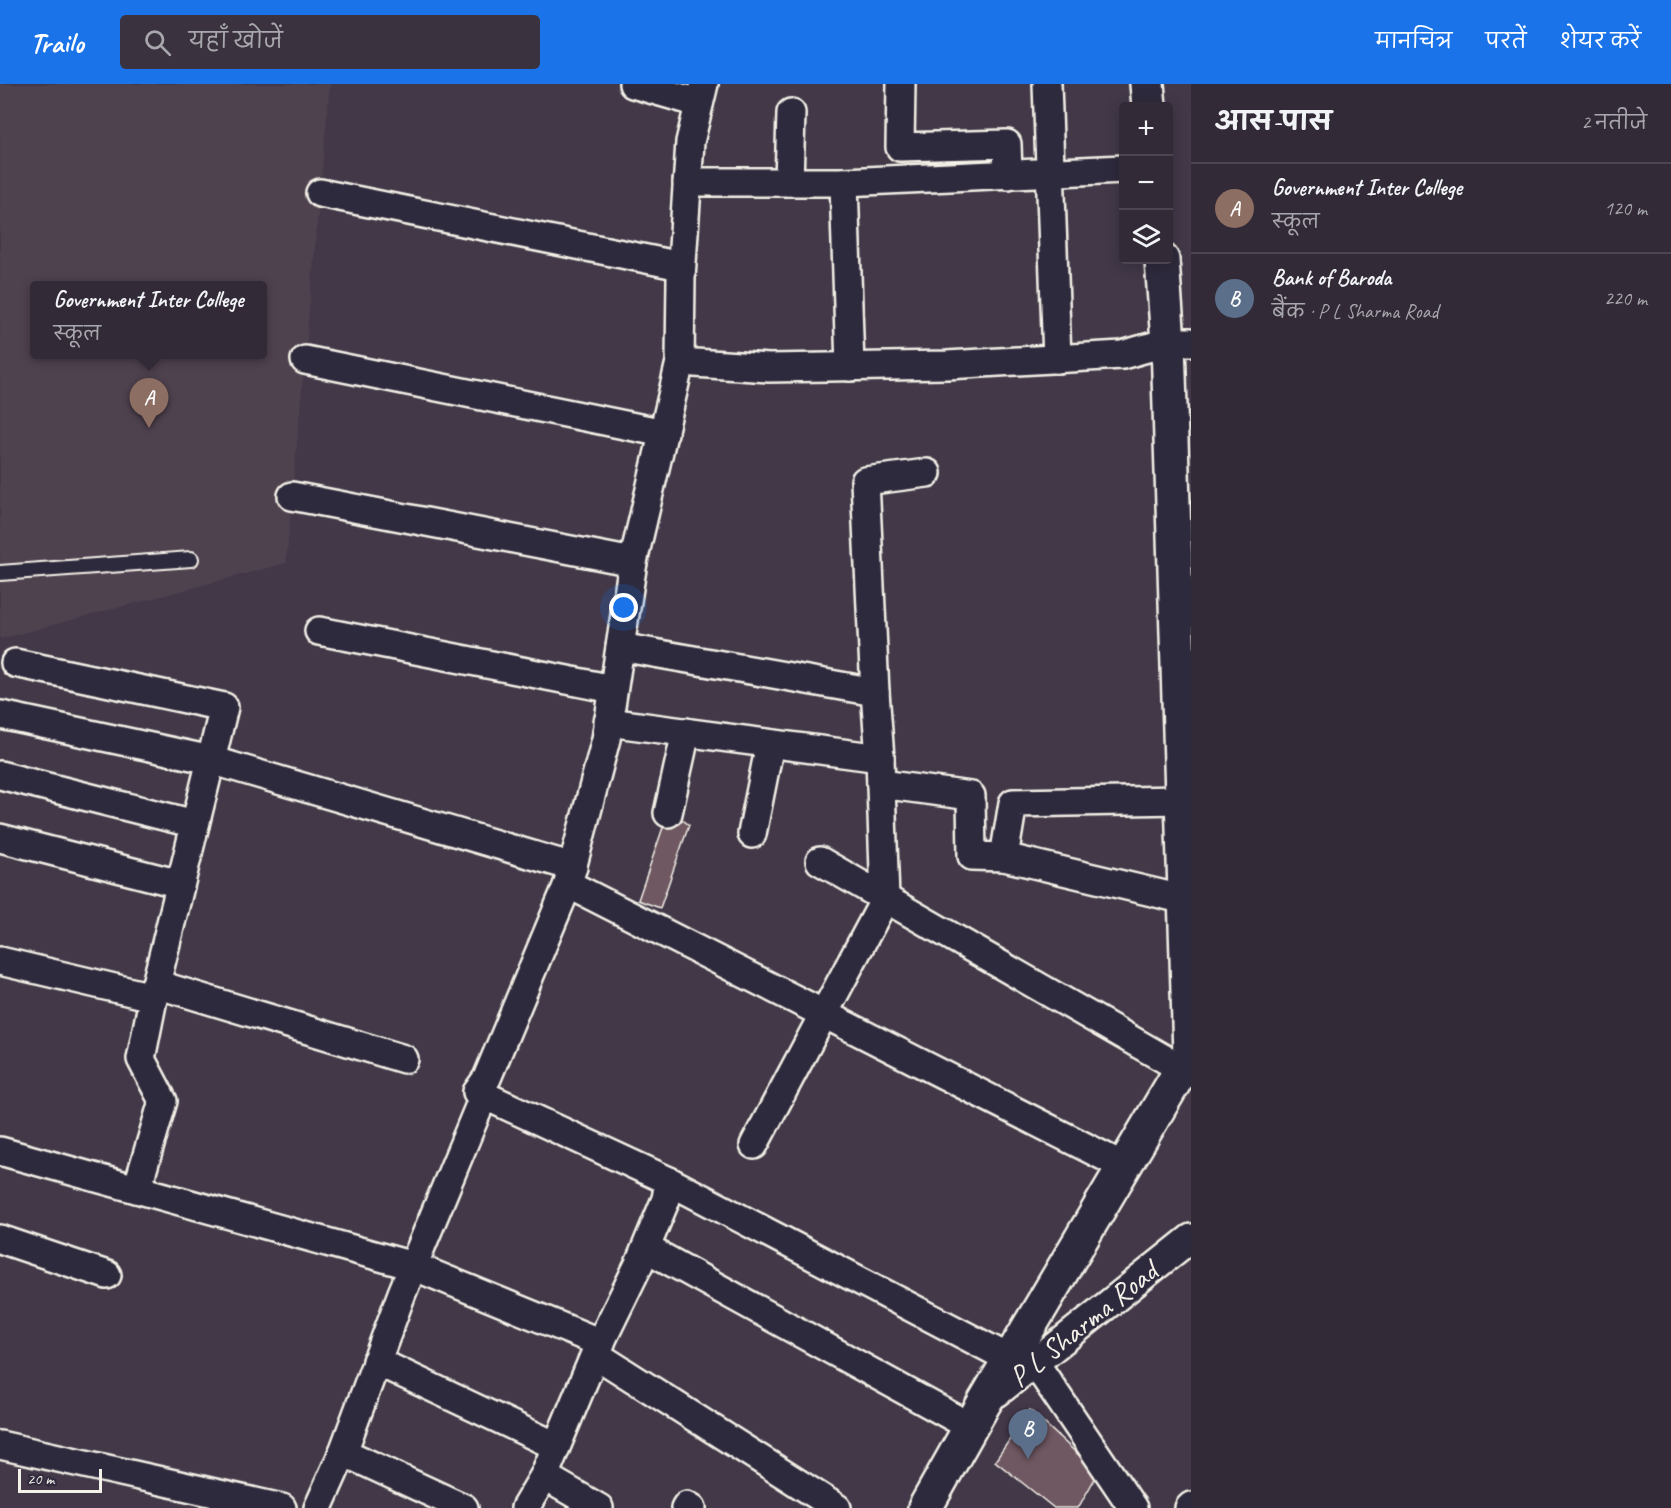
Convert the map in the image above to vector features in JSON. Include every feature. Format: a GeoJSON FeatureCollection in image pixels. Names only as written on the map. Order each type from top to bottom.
{"type":"FeatureCollection","features":[{"type":"Feature","properties":{"kind":"street"},"geometry":{"type":"LineString","coordinates":[[633,84],[701,93],[690,142],[681,266],[680,362],[633,562],[606,739],[570,875],[487,1078],[477,1092],[669,1181],[1023,1361],[1132,1508]]}},
{"type":"Feature","properties":{"kind":"street"},"geometry":{"type":"LineString","coordinates":[[901,84],[900,147],[1007,144],[1008,175]]}},
{"type":"Feature","properties":{"kind":"street"},"geometry":{"type":"LineString","coordinates":[[1047,84],[1057,359]]}},
{"type":"Feature","properties":{"kind":"street"},"geometry":{"type":"LineString","coordinates":[[1147,84],[1149,102]]}},
{"type":"Feature","properties":{"kind":"street"},"geometry":{"type":"LineString","coordinates":[[789,182],[791,113]]}},
{"type":"Feature","properties":{"kind":"street"},"geometry":{"type":"LineString","coordinates":[[687,182],[844,182],[1119,169]]}},
{"type":"Feature","properties":{"kind":"street"},"geometry":{"type":"LineString","coordinates":[[844,182],[850,367]]}},
{"type":"Feature","properties":{"kind":"street"},"geometry":{"type":"LineString","coordinates":[[320,193],[681,266]]}},
{"type":"Feature","properties":{"kind":"street"},"geometry":{"type":"LineString","coordinates":[[925,1508],[977,1415],[1023,1361],[1125,1167],[1190,1055],[1182,800],[1186,756],[1180,342],[1163,264]]}},
{"type":"Feature","properties":{"kind":"street"},"geometry":{"type":"LineString","coordinates":[[680,362],[769,368],[947,365],[1122,356],[1180,342]]}},
{"type":"Feature","properties":{"kind":"street"},"geometry":{"type":"LineString","coordinates":[[305,360],[664,433]]}},
{"type":"Feature","properties":{"kind":"street"},"geometry":{"type":"LineString","coordinates":[[754,1145],[885,899],[865,481],[927,473]]}},
{"type":"Feature","properties":{"kind":"street"},"geometry":{"type":"LineString","coordinates":[[292,496],[633,562]]}},
{"type":"Feature","properties":{"kind":"street"},"geometry":{"type":"LineString","coordinates":[[319,631],[613,689]]}},
{"type":"Feature","properties":{"kind":"street"},"geometry":{"type":"LineString","coordinates":[[620,647],[875,692]]}},
{"type":"Feature","properties":{"kind":"street"},"geometry":{"type":"LineString","coordinates":[[15,663],[224,707],[156,984],[141,1059],[163,1101],[137,1189]]}},
{"type":"Feature","properties":{"kind":"street"},"geometry":{"type":"LineString","coordinates":[[1,715],[211,760],[570,875],[824,1014],[1125,1167]]}},
{"type":"Feature","properties":{"kind":"street"},"geometry":{"type":"LineString","coordinates":[[608,722],[770,744],[971,795],[972,856],[1004,857],[1186,900]]}},
{"type":"Feature","properties":{"kind":"street"},"geometry":{"type":"LineString","coordinates":[[668,813],[686,732]]}},
{"type":"Feature","properties":{"kind":"street"},"geometry":{"type":"LineString","coordinates":[[752,834],[770,744]]}},
{"type":"Feature","properties":{"kind":"street"},"geometry":{"type":"LineString","coordinates":[[0,775],[195,824]]}},
{"type":"Feature","properties":{"kind":"street"},"geometry":{"type":"LineString","coordinates":[[1004,857],[1013,804],[1182,800]]}},
{"type":"Feature","properties":{"kind":"street"},"geometry":{"type":"LineString","coordinates":[[0,838],[180,884]]}},
{"type":"Feature","properties":{"kind":"street"},"geometry":{"type":"LineString","coordinates":[[820,861],[1182,1070]]}},
{"type":"Feature","properties":{"kind":"street"},"geometry":{"type":"LineString","coordinates":[[0,960],[148,996],[156,984]]}},
{"type":"Feature","properties":{"kind":"street"},"geometry":{"type":"LineString","coordinates":[[156,984],[404,1059]]}},
{"type":"Feature","properties":{"kind":"street"},"geometry":{"type":"LineString","coordinates":[[318,1508],[343,1452],[413,1266],[484,1095]]}},
{"type":"Feature","properties":{"kind":"street"},"geometry":{"type":"LineString","coordinates":[[0,1151],[413,1266],[598,1349],[837,1508]]}},
{"type":"Feature","properties":{"kind":"street"},"geometry":{"type":"LineString","coordinates":[[525,1508],[544,1476],[598,1349],[646,1248],[666,1199],[669,1181]]}},
{"type":"Feature","properties":{"kind":"street","name":"P L Sharma Road"},"geometry":{"type":"LineString","coordinates":[[1023,1361],[1191,1238]]}},
{"type":"Feature","properties":{"kind":"street"},"geometry":{"type":"LineString","coordinates":[[0,1239],[107,1275]]}},
{"type":"Feature","properties":{"kind":"street"},"geometry":{"type":"LineString","coordinates":[[646,1248],[977,1415]]}},
{"type":"Feature","properties":{"kind":"street"},"geometry":{"type":"LineString","coordinates":[[376,1361],[556,1446]]}},
{"type":"Feature","properties":{"kind":"street"},"geometry":{"type":"LineString","coordinates":[[0,1445],[282,1508]]}},
{"type":"Feature","properties":{"kind":"street"},"geometry":{"type":"LineString","coordinates":[[343,1452],[464,1508]]}},
{"type":"Feature","properties":{"kind":"street"},"geometry":{"type":"LineString","coordinates":[[544,1476],[599,1508]]}},
{"type":"Feature","properties":{"kind":"street"},"geometry":{"type":"LineString","coordinates":[[685,1508],[687,1505],[692,1508]]}},
{"type":"Feature","properties":{"kind":"lane"},"geometry":{"type":"LineString","coordinates":[[0,573],[191,559]]}},
{"type":"Feature","properties":{"kind":"shaded area"},"geometry":{"type":"Polygon","coordinates":[[[0,84],[330,84],[286,563],[0,639],[0,84]]]}},
{"type":"Feature","properties":{"kind":"building"},"geometry":{"type":"Polygon","coordinates":[[[668,813],[679,817],[689,825],[660,908],[638,900],[668,813]]]}},
{"type":"Feature","properties":{"kind":"building"},"geometry":{"type":"Polygon","coordinates":[[[1030,1410],[1098,1473],[1078,1508],[1054,1508],[995,1461],[1030,1410]]]}},
{"type":"Feature","properties":{"kind":"place","name":"Government Inter College"},"geometry":{"type":"Point","coordinates":[149,428]}},
{"type":"Feature","properties":{"kind":"place","name":"Bank of Baroda"},"geometry":{"type":"Point","coordinates":[1028,1459]}}]}
